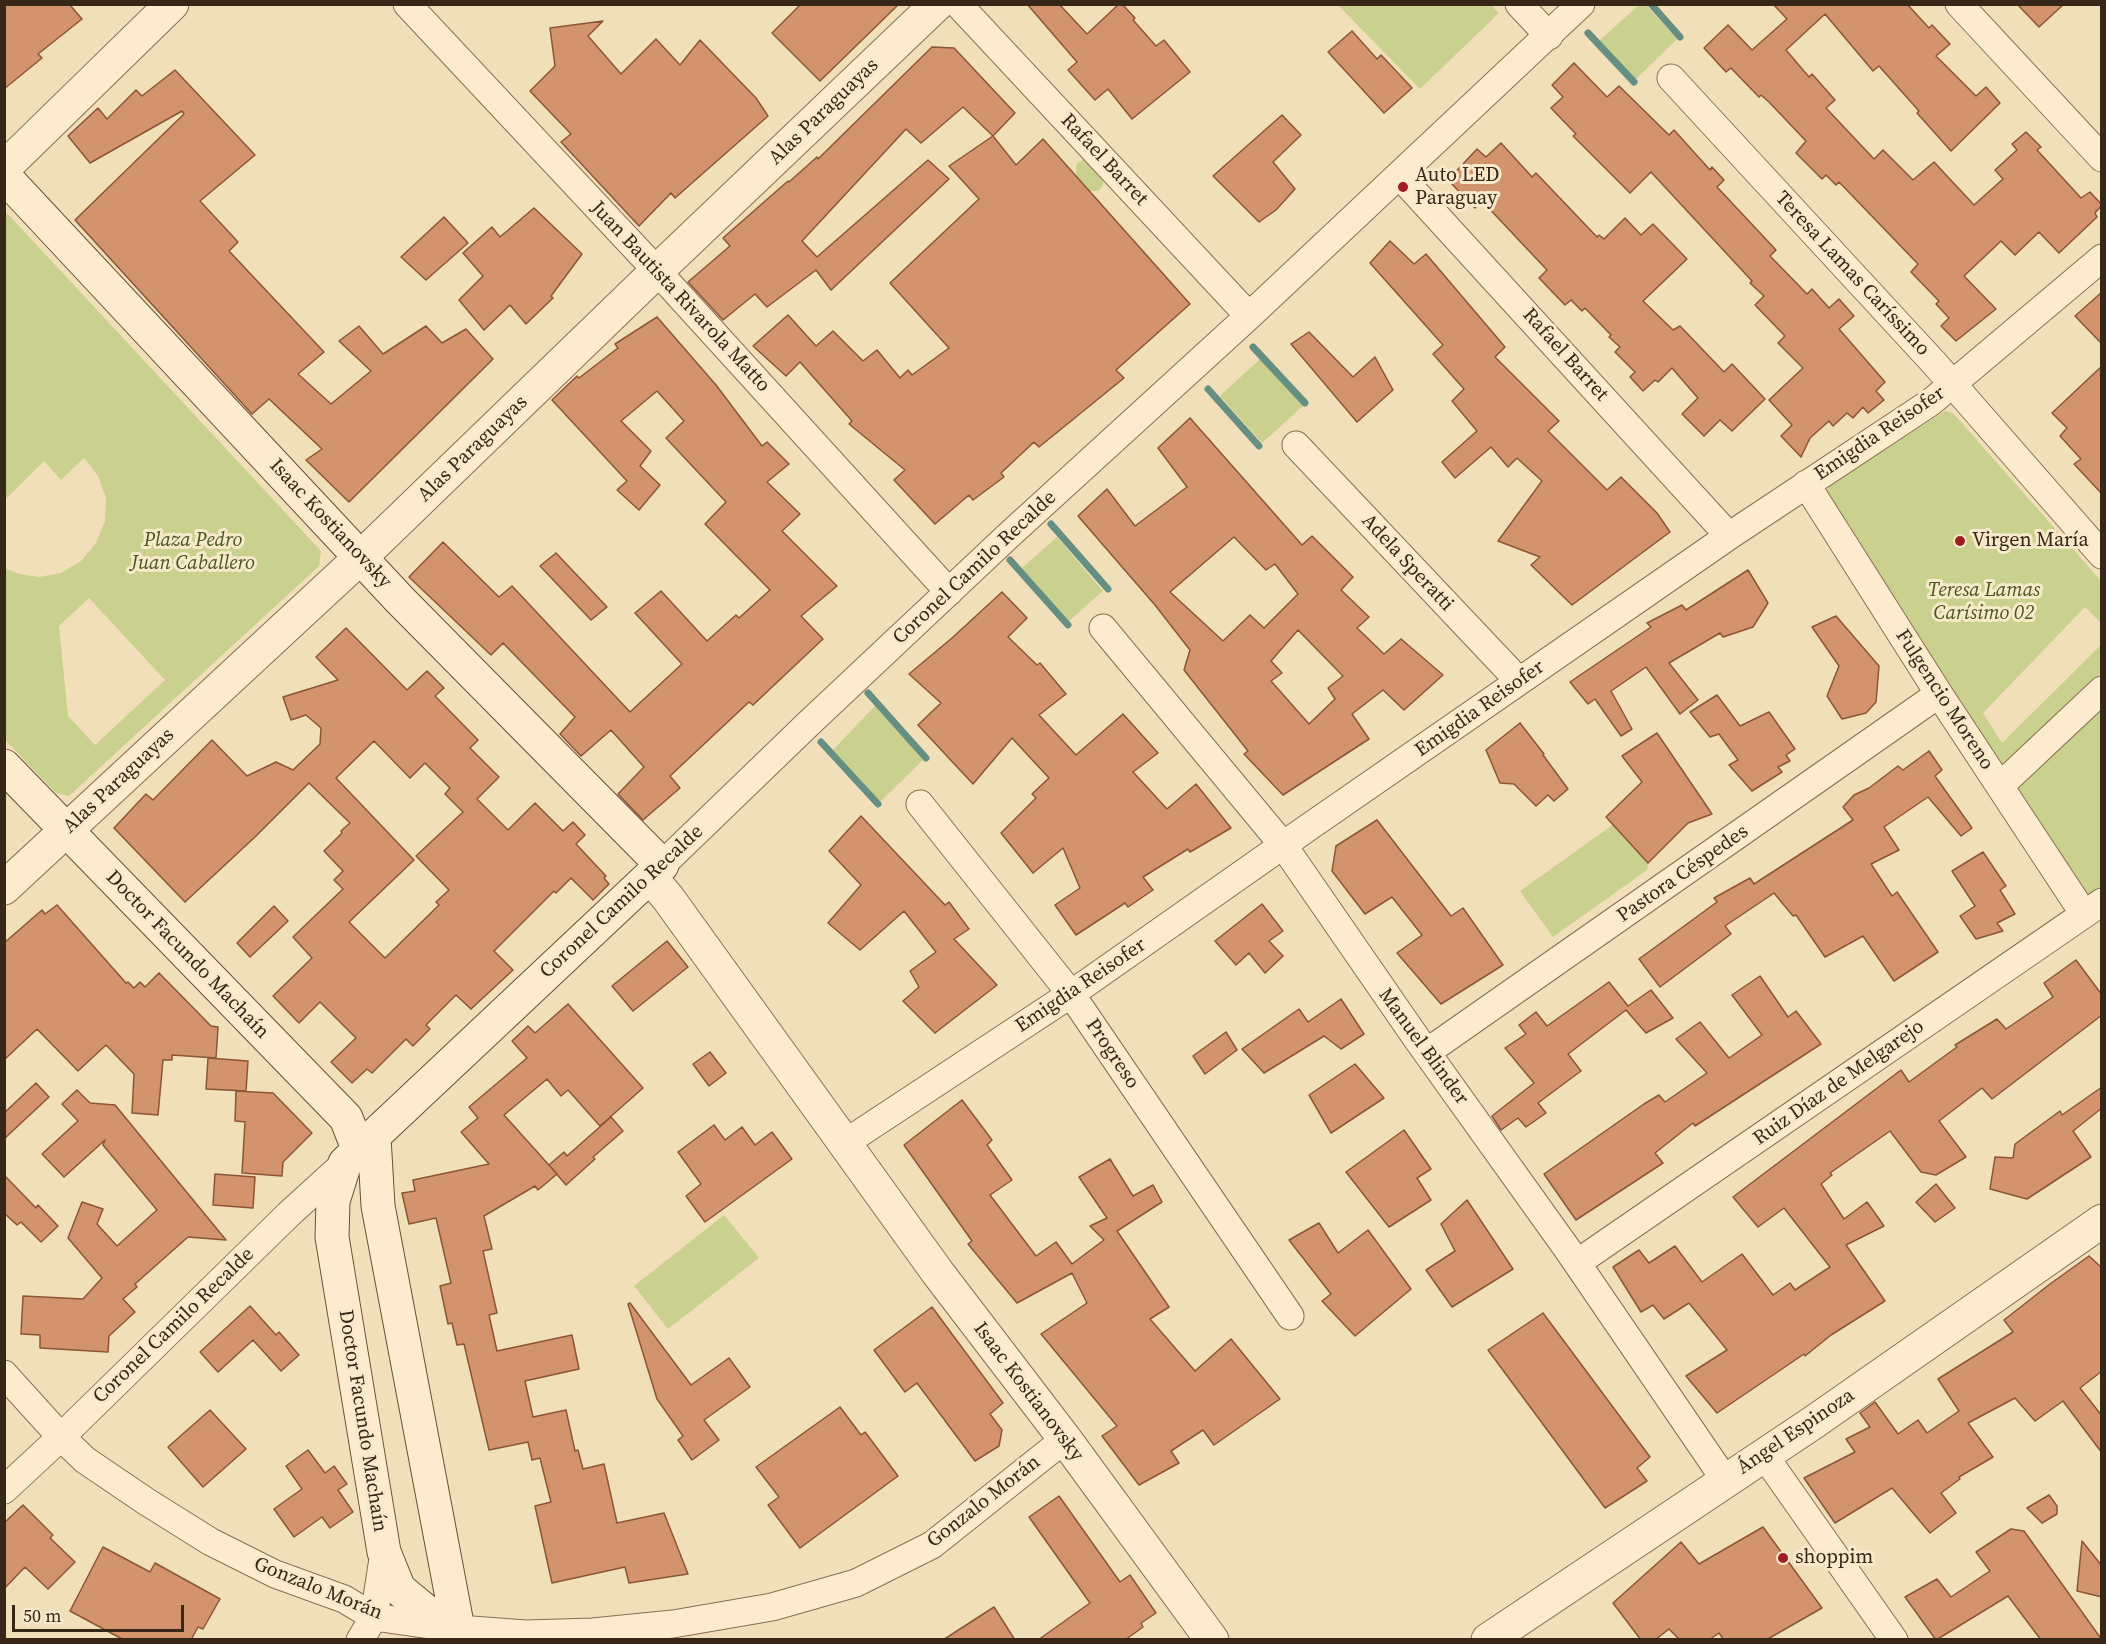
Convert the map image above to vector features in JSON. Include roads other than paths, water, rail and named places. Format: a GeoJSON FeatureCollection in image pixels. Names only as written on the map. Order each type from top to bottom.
{"type":"FeatureCollection","features":[{"type":"Feature","properties":{"kind":"street"},"geometry":{"type":"LineString","coordinates":[[4,168],[172,4]]}},
{"type":"Feature","properties":{"kind":"street","name":"Juan Bautista Rivarola Matto"},"geometry":{"type":"LineString","coordinates":[[407,4],[657,271],[949,592]]}},
{"type":"Feature","properties":{"kind":"street","name":"Alas Paraguayas"},"geometry":{"type":"LineString","coordinates":[[4,888],[362,557],[937,4]]}},
{"type":"Feature","properties":{"kind":"street","name":"Rafael Barret"},"geometry":{"type":"LineString","coordinates":[[958,4],[1249,315]]}},
{"type":"Feature","properties":{"kind":"street"},"geometry":{"type":"LineString","coordinates":[[1519,4],[1549,36]]}},
{"type":"Feature","properties":{"kind":"street","name":"Coronel Camilo Recalde"},"geometry":{"type":"LineString","coordinates":[[4,1490],[289,1214],[656,871],[949,592],[1581,4]]}},
{"type":"Feature","properties":{"kind":"street"},"geometry":{"type":"LineString","coordinates":[[1959,4],[2102,158]]}},
{"type":"Feature","properties":{"kind":"street","name":"Teresa Lamas Caríssimo"},"geometry":{"type":"LineString","coordinates":[[1671,78],[1927,355],[2102,555]]}},
{"type":"Feature","properties":{"kind":"street","name":"Rafael Barret"},"geometry":{"type":"LineString","coordinates":[[1399,175],[1729,536]]}},
{"type":"Feature","properties":{"kind":"street","name":"Isaac Kostianovsky"},"geometry":{"type":"LineString","coordinates":[[4,176],[656,871],[668,898],[938,1273],[1065,1439],[1212,1640]]}},
{"type":"Feature","properties":{"kind":"street","name":"Emigdia Reisofer"},"geometry":{"type":"LineString","coordinates":[[845,1143],[1071,994],[1729,536],[1931,402],[2102,258]]}},
{"type":"Feature","properties":{"kind":"street","name":"Adela Speratti"},"geometry":{"type":"LineString","coordinates":[[1296,445],[1519,681]]}},
{"type":"Feature","properties":{"kind":"street","name":"Fulgencio Moreno"},"geometry":{"type":"LineString","coordinates":[[1806,484],[1939,694],[2078,905],[2094,908]]}},
{"type":"Feature","properties":{"kind":"street","name":"Manuel Blinder"},"geometry":{"type":"LineString","coordinates":[[1103,628],[1283,845],[1577,1263],[1725,1480]]}},
{"type":"Feature","properties":{"kind":"street"},"geometry":{"type":"LineString","coordinates":[[2000,786],[2102,690]]}},
{"type":"Feature","properties":{"kind":"street","name":"Pastora Céspedes"},"geometry":{"type":"LineString","coordinates":[[1427,1052],[1939,694]]}},
{"type":"Feature","properties":{"kind":"street","name":"Doctor Facundo Machaín"},"geometry":{"type":"LineString","coordinates":[[4,766],[346,1118],[378,1206],[464,1634]]}},
{"type":"Feature","properties":{"kind":"street","name":"Progreso"},"geometry":{"type":"LineString","coordinates":[[920,804],[1071,994],[1290,1316]]}},
{"type":"Feature","properties":{"kind":"street","name":"Ruiz Díaz de Melgarejo"},"geometry":{"type":"LineString","coordinates":[[1577,1263],[2094,908]]}},
{"type":"Feature","properties":{"kind":"street","name":"Doctor Facundo Machaín"},"geometry":{"type":"LineString","coordinates":[[359,1150],[333,1201],[332,1237],[384,1552],[399,1589],[429,1613],[464,1634]]}},
{"type":"Feature","properties":{"kind":"street","name":"Ángel Espinoza"},"geometry":{"type":"LineString","coordinates":[[1488,1640],[1764,1455],[2102,1221]]}},
{"type":"Feature","properties":{"kind":"street","name":"Gonzalo Morán"},"geometry":{"type":"LineString","coordinates":[[4,1374],[85,1460],[147,1503],[211,1542],[275,1574],[344,1599],[374,1617],[464,1634],[593,1632],[673,1624],[772,1607],[856,1582],[932,1545],[1065,1439]]}},
{"type":"Feature","properties":{"kind":"street"},"geometry":{"type":"LineString","coordinates":[[1764,1455],[1894,1640]]}},
{"type":"Feature","properties":{"kind":"street"},"geometry":{"type":"LineString","coordinates":[[360,1640],[374,1617],[384,1552]]}},
{"type":"Feature","properties":{"kind":"waterway"},"geometry":{"type":"LineString","coordinates":[[1651,4],[1680,37]]}},
{"type":"Feature","properties":{"kind":"waterway"},"geometry":{"type":"LineString","coordinates":[[1588,33],[1634,82]]}},
{"type":"Feature","properties":{"kind":"waterway"},"geometry":{"type":"LineString","coordinates":[[1253,347],[1305,403]]}},
{"type":"Feature","properties":{"kind":"waterway"},"geometry":{"type":"LineString","coordinates":[[1208,389],[1259,446]]}},
{"type":"Feature","properties":{"kind":"waterway"},"geometry":{"type":"LineString","coordinates":[[1051,524],[1108,589]]}},
{"type":"Feature","properties":{"kind":"waterway"},"geometry":{"type":"LineString","coordinates":[[1010,560],[1068,625]]}},
{"type":"Feature","properties":{"kind":"waterway"},"geometry":{"type":"LineString","coordinates":[[868,693],[926,758]]}},
{"type":"Feature","properties":{"kind":"waterway"},"geometry":{"type":"LineString","coordinates":[[821,742],[878,804]]}},
{"type":"Feature","properties":{"kind":"place","name":"Auto LED Paraguay"},"geometry":{"type":"Point","coordinates":[1403,187]}},
{"type":"Feature","properties":{"kind":"place","name":"Virgen María"},"geometry":{"type":"Point","coordinates":[1960,541]}},
{"type":"Feature","properties":{"kind":"place","name":"shoppim"},"geometry":{"type":"Point","coordinates":[1783,1558]}},
{"type":"Feature","properties":{"kind":"park label","name":"Plaza Pedro Juan Caballero"},"geometry":{"type":"Point","coordinates":[193,552]}},
{"type":"Feature","properties":{"kind":"park label","name":"Teresa Lamas Carísimo 02"},"geometry":{"type":"Point","coordinates":[1984,602]}}]}
